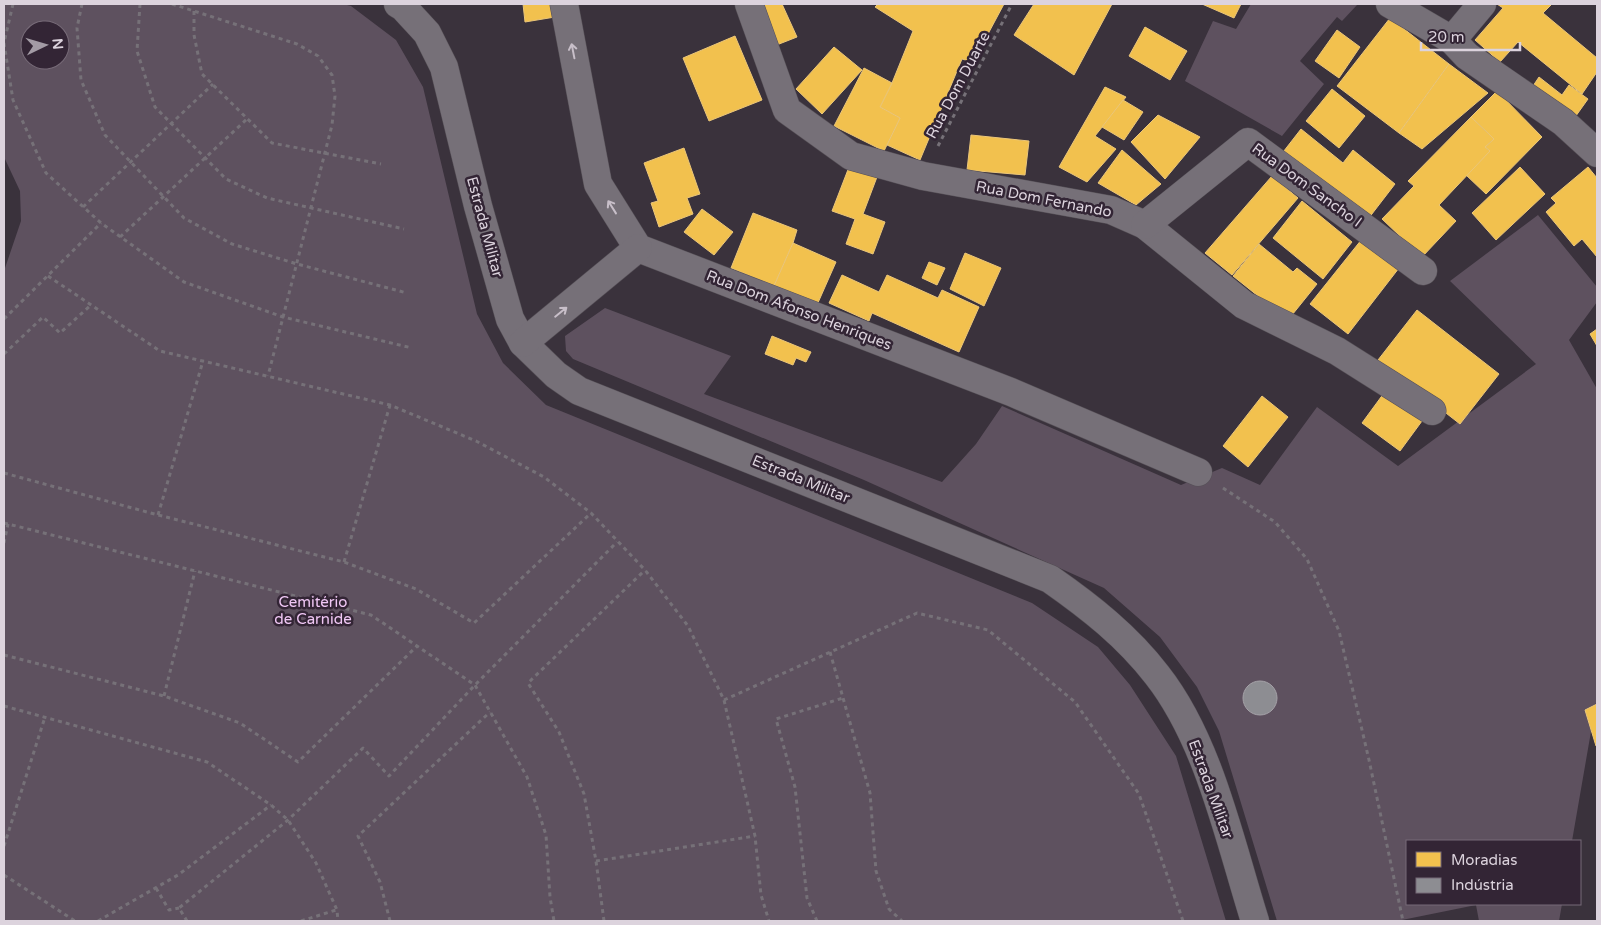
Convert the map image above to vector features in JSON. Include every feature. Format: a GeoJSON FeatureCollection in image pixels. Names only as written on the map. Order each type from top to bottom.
{"type":"FeatureCollection","features":[{"type":"Feature","properties":{"kind":"street","name":"Estrada Militar"},"geometry":{"type":"LineString","coordinates":[[398,4],[403,7],[426,33],[444,67],[478,206],[510,319],[523,343],[556,375],[579,391],[1050,579],[1088,606],[1130,643],[1158,676],[1180,711],[1204,760],[1255,921]]}},
{"type":"Feature","properties":{"kind":"street"},"geometry":{"type":"LineString","coordinates":[[523,343],[638,248],[598,184],[564,4]]}},
{"type":"Feature","properties":{"kind":"street","name":"Rua Dom Fernando"},"geometry":{"type":"LineString","coordinates":[[749,4],[787,110],[851,156],[923,176],[1111,210],[1145,225],[1244,305],[1337,350],[1432,411]]}},
{"type":"Feature","properties":{"kind":"street"},"geometry":{"type":"LineString","coordinates":[[1390,4],[1452,40],[1466,56],[1563,122],[1597,153]]}},
{"type":"Feature","properties":{"kind":"street"},"geometry":{"type":"LineString","coordinates":[[1452,40],[1482,4]]}},
{"type":"Feature","properties":{"kind":"street","name":"Rua Dom Sancho I"},"geometry":{"type":"LineString","coordinates":[[1145,225],[1248,142],[1424,271]]}},
{"type":"Feature","properties":{"kind":"street","name":"Rua Dom Afonso Henriques"},"geometry":{"type":"LineString","coordinates":[[638,248],[1011,392],[1198,472]]}},
{"type":"Feature","properties":{"kind":"path"},"geometry":{"type":"LineString","coordinates":[[13,4],[4,43],[13,100],[46,173],[101,224],[184,282],[283,316],[412,348]]}},
{"type":"Feature","properties":{"kind":"path"},"geometry":{"type":"LineString","coordinates":[[82,4],[77,28],[81,80],[105,136],[184,218],[232,244],[296,264],[407,293]]}},
{"type":"Feature","properties":{"kind":"path"},"geometry":{"type":"LineString","coordinates":[[140,4],[137,51],[155,107],[226,179],[266,198],[404,229]]}},
{"type":"Feature","properties":{"kind":"path"},"geometry":{"type":"LineString","coordinates":[[172,4],[297,44],[318,56],[332,75],[335,96],[332,125],[268,376]]}},
{"type":"Feature","properties":{"kind":"path","name":"Rua Dom Duarte"},"geometry":{"type":"LineString","coordinates":[[923,176],[1012,4]]}},
{"type":"Feature","properties":{"kind":"path"},"geometry":{"type":"LineString","coordinates":[[194,11],[194,35],[202,74],[272,143],[381,164]]}},
{"type":"Feature","properties":{"kind":"path"},"geometry":{"type":"LineString","coordinates":[[83,206],[213,84]]}},
{"type":"Feature","properties":{"kind":"path"},"geometry":{"type":"LineString","coordinates":[[120,236],[247,119]]}},
{"type":"Feature","properties":{"kind":"path"},"geometry":{"type":"LineString","coordinates":[[4,319],[101,224]]}},
{"type":"Feature","properties":{"kind":"path"},"geometry":{"type":"LineString","coordinates":[[48,276],[160,351],[390,405],[476,441],[544,477],[591,514],[645,570],[688,626],[724,700],[755,836],[761,895],[769,921]]}},
{"type":"Feature","properties":{"kind":"path"},"geometry":{"type":"LineString","coordinates":[[4,354],[43,317],[60,334],[92,305]]}},
{"type":"Feature","properties":{"kind":"path"},"geometry":{"type":"LineString","coordinates":[[158,515],[203,361]]}},
{"type":"Feature","properties":{"kind":"path"},"geometry":{"type":"LineString","coordinates":[[344,562],[390,405]]}},
{"type":"Feature","properties":{"kind":"path"},"geometry":{"type":"LineString","coordinates":[[1198,472],[1275,522],[1307,559],[1339,631],[1403,921]]}},
{"type":"Feature","properties":{"kind":"path"},"geometry":{"type":"LineString","coordinates":[[4,473],[158,515],[344,562],[416,589],[474,624],[591,514]]}},
{"type":"Feature","properties":{"kind":"path"},"geometry":{"type":"LineString","coordinates":[[4,522],[372,615],[475,685],[528,777],[546,835],[550,897],[554,921]]}},
{"type":"Feature","properties":{"kind":"path"},"geometry":{"type":"LineString","coordinates":[[4,543],[8,524]]}},
{"type":"Feature","properties":{"kind":"path"},"geometry":{"type":"LineString","coordinates":[[156,888],[169,910],[179,908],[288,820],[363,748],[389,776],[475,685],[617,542]]}},
{"type":"Feature","properties":{"kind":"path"},"geometry":{"type":"LineString","coordinates":[[164,696],[195,570]]}},
{"type":"Feature","properties":{"kind":"path"},"geometry":{"type":"LineString","coordinates":[[604,921],[584,794],[559,732],[528,683],[645,570]]}},
{"type":"Feature","properties":{"kind":"path"},"geometry":{"type":"LineString","coordinates":[[724,700],[917,613],[988,630],[1075,702],[1138,794],[1183,921]]}},
{"type":"Feature","properties":{"kind":"path"},"geometry":{"type":"LineString","coordinates":[[4,655],[164,696],[240,723],[298,762],[417,646]]}},
{"type":"Feature","properties":{"kind":"path"},"geometry":{"type":"LineString","coordinates":[[830,652],[870,793],[876,871],[889,909],[902,921]]}},
{"type":"Feature","properties":{"kind":"path"},"geometry":{"type":"LineString","coordinates":[[817,921],[807,898],[795,787],[776,719],[842,698]]}},
{"type":"Feature","properties":{"kind":"path"},"geometry":{"type":"LineString","coordinates":[[4,706],[207,762],[271,805],[288,820],[316,862],[336,910],[338,921]]}},
{"type":"Feature","properties":{"kind":"path"},"geometry":{"type":"LineString","coordinates":[[390,921],[380,882],[358,836],[490,712]]}},
{"type":"Feature","properties":{"kind":"path"},"geometry":{"type":"LineString","coordinates":[[4,846],[45,717]]}},
{"type":"Feature","properties":{"kind":"path"},"geometry":{"type":"LineString","coordinates":[[98,921],[178,875],[271,805]]}},
{"type":"Feature","properties":{"kind":"path"},"geometry":{"type":"LineString","coordinates":[[596,861],[755,836]]}},
{"type":"Feature","properties":{"kind":"path"},"geometry":{"type":"LineString","coordinates":[[4,875],[75,921]]}},
{"type":"Feature","properties":{"kind":"path"},"geometry":{"type":"LineString","coordinates":[[179,908],[187,921]]}},
{"type":"Feature","properties":{"kind":"path"},"geometry":{"type":"LineString","coordinates":[[301,921],[336,910]]}},
{"type":"Feature","properties":{"kind":"green space","name":"Cemitério de Carnide"},"geometry":{"type":"Polygon","coordinates":[[[4,4],[343,4],[351,6],[396,40],[423,87],[477,314],[503,363],[546,405],[1032,603],[1098,647],[1130,685],[1176,756],[1226,921],[4,921],[4,271],[21,221],[20,191],[4,157],[4,4]]]}},
{"type":"Feature","properties":{"kind":"green space"},"geometry":{"type":"Polygon","coordinates":[[[1251,4],[1357,5],[1342,21],[1337,17],[1300,61],[1324,84],[1282,136],[1185,81],[1213,21],[1236,29],[1251,4]]]}},
{"type":"Feature","properties":{"kind":"green space"},"geometry":{"type":"Polygon","coordinates":[[[1538,215],[1597,287],[1597,302],[1569,340],[1597,389],[1597,697],[1572,840],[1406,840],[1406,905],[1476,905],[1397,921],[1277,921],[1219,731],[1197,687],[1160,637],[1104,588],[864,480],[573,359],[566,351],[565,336],[605,308],[731,356],[704,394],[942,482],[976,444],[1002,406],[1181,485],[1222,468],[1260,485],[1317,407],[1398,466],[1536,364],[1450,281],[1538,215]]]}},
{"type":"Feature","properties":{"kind":"green space"},"geometry":{"type":"Polygon","coordinates":[[[1476,905],[1562,905],[1559,921],[1479,921],[1476,905]]]}},
{"type":"Feature","properties":{"kind":"building: Moradias"},"geometry":{"type":"Polygon","coordinates":[[[523,4],[553,4],[555,17],[525,22],[523,4]]]}},
{"type":"Feature","properties":{"kind":"building: Moradias"},"geometry":{"type":"Polygon","coordinates":[[[760,4],[782,4],[797,37],[774,46],[760,4]]]}},
{"type":"Feature","properties":{"kind":"building: Moradias"},"geometry":{"type":"Polygon","coordinates":[[[878,4],[1004,4],[973,62],[962,59],[920,160],[887,145],[900,118],[880,107],[913,31],[875,7],[878,4]]]}},
{"type":"Feature","properties":{"kind":"building: Moradias"},"geometry":{"type":"Polygon","coordinates":[[[1034,4],[1112,4],[1074,75],[1014,35],[1034,4]]]}},
{"type":"Feature","properties":{"kind":"building: Moradias"},"geometry":{"type":"Polygon","coordinates":[[[1202,4],[1241,4],[1234,18],[1202,4]]]}},
{"type":"Feature","properties":{"kind":"building: Moradias"},"geometry":{"type":"Polygon","coordinates":[[[1497,4],[1552,4],[1543,13],[1597,58],[1597,72],[1582,94],[1518,42],[1500,62],[1475,40],[1503,8],[1497,4]]]}},
{"type":"Feature","properties":{"kind":"building: Moradias"},"geometry":{"type":"Polygon","coordinates":[[[1390,18],[1449,64],[1399,133],[1337,86],[1390,18]]]}},
{"type":"Feature","properties":{"kind":"building: Moradias"},"geometry":{"type":"Polygon","coordinates":[[[1145,27],[1187,51],[1170,80],[1129,56],[1145,27]]]}},
{"type":"Feature","properties":{"kind":"building: Moradias"},"geometry":{"type":"Polygon","coordinates":[[[1337,30],[1360,47],[1339,78],[1315,61],[1337,30]]]}},
{"type":"Feature","properties":{"kind":"building: Moradias"},"geometry":{"type":"Polygon","coordinates":[[[735,36],[762,100],[709,121],[683,58],[735,36]]]}},
{"type":"Feature","properties":{"kind":"building: Moradias"},"geometry":{"type":"Polygon","coordinates":[[[834,47],[862,70],[822,114],[796,89],[834,47]]]}},
{"type":"Feature","properties":{"kind":"building: Moradias"},"geometry":{"type":"Polygon","coordinates":[[[1449,64],[1488,93],[1422,149],[1399,133],[1449,64]]]}},
{"type":"Feature","properties":{"kind":"building: Moradias"},"geometry":{"type":"Polygon","coordinates":[[[864,68],[892,83],[880,107],[900,118],[884,151],[834,126],[864,68]]]}},
{"type":"Feature","properties":{"kind":"building: Moradias"},"geometry":{"type":"Polygon","coordinates":[[[1539,77],[1562,95],[1569,85],[1588,99],[1573,120],[1531,89],[1539,77]]]}},
{"type":"Feature","properties":{"kind":"building: Moradias"},"geometry":{"type":"Polygon","coordinates":[[[1105,87],[1126,97],[1095,136],[1116,149],[1087,182],[1059,167],[1105,87]]]}},
{"type":"Feature","properties":{"kind":"building: Moradias"},"geometry":{"type":"Polygon","coordinates":[[[1332,89],[1365,116],[1339,148],[1306,121],[1332,89]]]}},
{"type":"Feature","properties":{"kind":"building: Moradias"},"geometry":{"type":"Polygon","coordinates":[[[1497,91],[1542,137],[1486,194],[1466,175],[1490,151],[1485,147],[1494,139],[1471,117],[1497,91]]]}},
{"type":"Feature","properties":{"kind":"building: Moradias"},"geometry":{"type":"Polygon","coordinates":[[[1123,100],[1143,112],[1124,140],[1102,127],[1123,100]]]}},
{"type":"Feature","properties":{"kind":"building: Moradias"},"geometry":{"type":"Polygon","coordinates":[[[1158,115],[1200,137],[1165,179],[1131,142],[1158,115]]]}},
{"type":"Feature","properties":{"kind":"building: Moradias"},"geometry":{"type":"Polygon","coordinates":[[[1471,117],[1494,139],[1485,147],[1490,151],[1439,205],[1456,221],[1422,257],[1382,219],[1414,186],[1408,181],[1471,117]]]}},
{"type":"Feature","properties":{"kind":"building: Moradias"},"geometry":{"type":"Polygon","coordinates":[[[1301,129],[1343,163],[1353,150],[1395,184],[1365,223],[1280,156],[1301,129]]]}},
{"type":"Feature","properties":{"kind":"building: Moradias"},"geometry":{"type":"Polygon","coordinates":[[[971,135],[1029,141],[1025,175],[967,170],[971,135]]]}},
{"type":"Feature","properties":{"kind":"building: Moradias"},"geometry":{"type":"Polygon","coordinates":[[[684,148],[700,194],[687,198],[693,214],[659,227],[651,203],[658,201],[644,163],[684,148]]]}},
{"type":"Feature","properties":{"kind":"building: Moradias"},"geometry":{"type":"Polygon","coordinates":[[[1122,150],[1161,184],[1136,205],[1098,183],[1122,150]]]}},
{"type":"Feature","properties":{"kind":"building: Moradias"},"geometry":{"type":"Polygon","coordinates":[[[849,167],[877,177],[863,214],[885,222],[873,254],[846,244],[855,219],[832,211],[849,167]]]}},
{"type":"Feature","properties":{"kind":"building: Moradias"},"geometry":{"type":"Polygon","coordinates":[[[1520,167],[1545,194],[1496,240],[1472,213],[1520,167]]]}},
{"type":"Feature","properties":{"kind":"building: Moradias"},"geometry":{"type":"Polygon","coordinates":[[[1588,167],[1597,178],[1597,257],[1582,239],[1574,246],[1546,212],[1556,203],[1551,198],[1588,167]]]}},
{"type":"Feature","properties":{"kind":"building: Moradias"},"geometry":{"type":"Polygon","coordinates":[[[1272,176],[1298,198],[1232,275],[1205,253],[1272,176]]]}},
{"type":"Feature","properties":{"kind":"building: Moradias"},"geometry":{"type":"Polygon","coordinates":[[[1302,201],[1352,242],[1323,279],[1273,238],[1302,201]]]}},
{"type":"Feature","properties":{"kind":"building: Moradias"},"geometry":{"type":"Polygon","coordinates":[[[702,209],[733,232],[714,255],[684,232],[702,209]]]}},
{"type":"Feature","properties":{"kind":"building: Moradias"},"geometry":{"type":"Polygon","coordinates":[[[753,213],[797,230],[774,286],[731,268],[753,213]]]}},
{"type":"Feature","properties":{"kind":"building: Moradias"},"geometry":{"type":"Polygon","coordinates":[[[1362,239],[1399,268],[1348,334],[1310,304],[1362,239]]]}},
{"type":"Feature","properties":{"kind":"building: Moradias"},"geometry":{"type":"Polygon","coordinates":[[[793,243],[836,262],[817,305],[774,286],[793,243]]]}},
{"type":"Feature","properties":{"kind":"building: Moradias"},"geometry":{"type":"Polygon","coordinates":[[[1259,244],[1293,272],[1297,268],[1317,284],[1288,320],[1233,276],[1259,244]]]}},
{"type":"Feature","properties":{"kind":"building: Moradias"},"geometry":{"type":"Polygon","coordinates":[[[965,253],[1001,268],[984,306],[950,289],[965,253]]]}},
{"type":"Feature","properties":{"kind":"building: Moradias"},"geometry":{"type":"Polygon","coordinates":[[[929,262],[945,268],[937,285],[922,278],[929,262]]]}},
{"type":"Feature","properties":{"kind":"building: Moradias"},"geometry":{"type":"Polygon","coordinates":[[[842,275],[879,292],[887,275],[938,298],[942,290],[979,307],[959,352],[872,313],[869,321],[829,303],[842,275]]]}},
{"type":"Feature","properties":{"kind":"building: Moradias"},"geometry":{"type":"Polygon","coordinates":[[[1417,310],[1499,374],[1460,424],[1378,360],[1417,310]]]}},
{"type":"Feature","properties":{"kind":"building: Moradias"},"geometry":{"type":"Polygon","coordinates":[[[1597,329],[1597,346],[1590,334],[1597,329]]]}},
{"type":"Feature","properties":{"kind":"building: Moradias"},"geometry":{"type":"Polygon","coordinates":[[[772,336],[811,352],[806,362],[796,358],[793,365],[765,354],[772,336]]]}},
{"type":"Feature","properties":{"kind":"building: Moradias"},"geometry":{"type":"Polygon","coordinates":[[[1384,393],[1422,421],[1400,451],[1362,423],[1384,393]]]}},
{"type":"Feature","properties":{"kind":"building: Moradias"},"geometry":{"type":"Polygon","coordinates":[[[1262,396],[1288,417],[1248,467],[1223,446],[1262,396]]]}},
{"type":"Feature","properties":{"kind":"building: Moradias"},"geometry":{"type":"Polygon","coordinates":[[[1597,704],[1597,745],[1596,746],[1585,710],[1597,704]]]}},
{"type":"Feature","properties":{"kind":"building: Indústria"},"geometry":{"type":"Polygon","coordinates":[[[1260,681],[1267,682],[1272,686],[1276,691],[1276,705],[1272,710],[1267,714],[1260,715],[1253,714],[1248,710],[1244,705],[1243,698],[1244,691],[1248,686],[1253,682],[1260,681]]]}}]}
